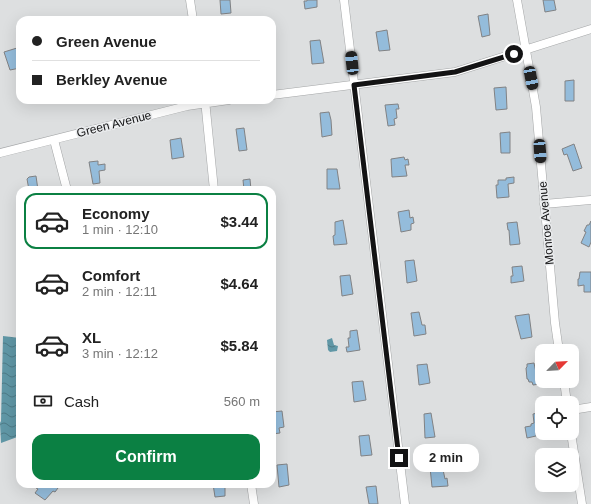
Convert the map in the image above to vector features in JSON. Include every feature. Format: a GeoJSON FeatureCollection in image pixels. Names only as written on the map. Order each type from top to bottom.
{"type":"FeatureCollection","features":[{"type":"Feature","properties":{"kind":"street"},"geometry":{"type":"LineString","coordinates":[[190,0],[192,16]]}},
{"type":"Feature","properties":{"kind":"street"},"geometry":{"type":"LineString","coordinates":[[344,0],[405,504]]}},
{"type":"Feature","properties":{"kind":"street","name":"Monroe Avenue"},"geometry":{"type":"LineString","coordinates":[[517,0],[536,107],[555,323],[559,344]]}},
{"type":"Feature","properties":{"kind":"street"},"geometry":{"type":"LineString","coordinates":[[276,95],[455,72],[591,29]]}},
{"type":"Feature","properties":{"kind":"street","name":"Green Avenue"},"geometry":{"type":"LineString","coordinates":[[0,153],[196,104]]}},
{"type":"Feature","properties":{"kind":"street"},"geometry":{"type":"LineString","coordinates":[[205,104],[214,186]]}},
{"type":"Feature","properties":{"kind":"street"},"geometry":{"type":"LineString","coordinates":[[54,140],[66,186]]}},
{"type":"Feature","properties":{"kind":"street"},"geometry":{"type":"LineString","coordinates":[[544,204],[591,200]]}},
{"type":"Feature","properties":{"kind":"street"},"geometry":{"type":"LineString","coordinates":[[579,409],[591,408]]}},
{"type":"Feature","properties":{"kind":"street"},"geometry":{"type":"LineString","coordinates":[[572,440],[582,504]]}},
{"type":"Feature","properties":{"kind":"street"},"geometry":{"type":"LineString","coordinates":[[252,488],[254,504]]}},
{"type":"Feature","properties":{"kind":"water"},"geometry":{"type":"Polygon","coordinates":[[[3,336],[16,338],[16,437],[1,443],[3,336]]]}},
{"type":"Feature","properties":{"kind":"water"},"geometry":{"type":"Polygon","coordinates":[[[332,338],[334,345],[338,346],[337,351],[330,352],[328,350],[327,340],[332,338]]]}},
{"type":"Feature","properties":{"kind":"building"},"geometry":{"type":"Polygon","coordinates":[[[220,0],[230,0],[231,13],[221,14],[220,0]]]}},
{"type":"Feature","properties":{"kind":"building"},"geometry":{"type":"Polygon","coordinates":[[[317,0],[317,7],[305,9],[304,1],[317,0]]]}},
{"type":"Feature","properties":{"kind":"building"},"geometry":{"type":"Polygon","coordinates":[[[543,0],[554,0],[556,10],[545,12],[543,0]]]}},
{"type":"Feature","properties":{"kind":"building"},"geometry":{"type":"Polygon","coordinates":[[[488,14],[490,35],[482,37],[478,16],[488,14]]]}},
{"type":"Feature","properties":{"kind":"building"},"geometry":{"type":"Polygon","coordinates":[[[387,30],[390,50],[379,51],[376,32],[387,30]]]}},
{"type":"Feature","properties":{"kind":"building"},"geometry":{"type":"Polygon","coordinates":[[[320,40],[324,63],[312,64],[310,41],[320,40]]]}},
{"type":"Feature","properties":{"kind":"building"},"geometry":{"type":"Polygon","coordinates":[[[16,48],[16,69],[10,70],[4,52],[16,48]]]}},
{"type":"Feature","properties":{"kind":"building"},"geometry":{"type":"Polygon","coordinates":[[[574,80],[574,101],[565,101],[565,81],[574,80]]]}},
{"type":"Feature","properties":{"kind":"building"},"geometry":{"type":"Polygon","coordinates":[[[506,87],[507,109],[496,110],[494,88],[506,87]]]}},
{"type":"Feature","properties":{"kind":"building"},"geometry":{"type":"Polygon","coordinates":[[[398,104],[399,109],[396,109],[397,118],[394,119],[395,125],[388,126],[385,105],[398,104]]]}},
{"type":"Feature","properties":{"kind":"building"},"geometry":{"type":"Polygon","coordinates":[[[329,112],[332,135],[322,137],[320,113],[329,112]]]}},
{"type":"Feature","properties":{"kind":"building"},"geometry":{"type":"Polygon","coordinates":[[[244,128],[247,150],[239,151],[236,129],[244,128]]]}},
{"type":"Feature","properties":{"kind":"building"},"geometry":{"type":"Polygon","coordinates":[[[510,132],[510,153],[501,153],[500,133],[510,132]]]}},
{"type":"Feature","properties":{"kind":"building"},"geometry":{"type":"Polygon","coordinates":[[[181,138],[184,157],[172,159],[170,140],[181,138]]]}},
{"type":"Feature","properties":{"kind":"building"},"geometry":{"type":"Polygon","coordinates":[[[574,144],[582,168],[573,171],[567,154],[564,155],[562,149],[574,144]]]}},
{"type":"Feature","properties":{"kind":"building"},"geometry":{"type":"Polygon","coordinates":[[[404,157],[405,160],[408,159],[409,165],[405,165],[407,176],[392,177],[391,159],[404,157]]]}},
{"type":"Feature","properties":{"kind":"building"},"geometry":{"type":"Polygon","coordinates":[[[98,161],[98,165],[105,164],[105,170],[99,171],[100,183],[93,184],[89,162],[98,161]]]}},
{"type":"Feature","properties":{"kind":"building"},"geometry":{"type":"Polygon","coordinates":[[[327,169],[337,169],[340,189],[327,189],[327,169]]]}},
{"type":"Feature","properties":{"kind":"building"},"geometry":{"type":"Polygon","coordinates":[[[36,176],[37,186],[28,186],[27,179],[29,177],[36,176]]]}},
{"type":"Feature","properties":{"kind":"building"},"geometry":{"type":"Polygon","coordinates":[[[514,177],[514,183],[508,184],[509,197],[497,198],[496,185],[498,185],[498,180],[506,180],[506,178],[514,177]]]}},
{"type":"Feature","properties":{"kind":"building"},"geometry":{"type":"Polygon","coordinates":[[[250,179],[251,186],[244,186],[243,180],[250,179]]]}},
{"type":"Feature","properties":{"kind":"building"},"geometry":{"type":"Polygon","coordinates":[[[409,210],[410,218],[413,217],[414,223],[411,224],[411,230],[401,232],[398,212],[409,210]]]}},
{"type":"Feature","properties":{"kind":"building"},"geometry":{"type":"Polygon","coordinates":[[[343,220],[347,244],[334,245],[333,236],[335,235],[335,222],[343,220]]]}},
{"type":"Feature","properties":{"kind":"building"},"geometry":{"type":"Polygon","coordinates":[[[591,221],[591,242],[589,247],[581,243],[586,232],[584,231],[591,221]]]}},
{"type":"Feature","properties":{"kind":"building"},"geometry":{"type":"Polygon","coordinates":[[[517,222],[520,244],[510,245],[507,223],[517,222]]]}},
{"type":"Feature","properties":{"kind":"building"},"geometry":{"type":"Polygon","coordinates":[[[414,260],[417,281],[407,283],[405,261],[414,260]]]}},
{"type":"Feature","properties":{"kind":"building"},"geometry":{"type":"Polygon","coordinates":[[[522,266],[524,281],[511,283],[511,276],[513,276],[512,267],[522,266]]]}},
{"type":"Feature","properties":{"kind":"building"},"geometry":{"type":"Polygon","coordinates":[[[580,272],[591,272],[591,292],[584,292],[584,285],[578,286],[580,272]]]}},
{"type":"Feature","properties":{"kind":"building"},"geometry":{"type":"Polygon","coordinates":[[[350,275],[353,294],[342,296],[340,276],[350,275]]]}},
{"type":"Feature","properties":{"kind":"building"},"geometry":{"type":"Polygon","coordinates":[[[419,312],[422,325],[425,325],[426,334],[414,336],[411,313],[419,312]]]}},
{"type":"Feature","properties":{"kind":"building"},"geometry":{"type":"Polygon","coordinates":[[[529,314],[532,337],[521,339],[515,316],[529,314]]]}},
{"type":"Feature","properties":{"kind":"building"},"geometry":{"type":"Polygon","coordinates":[[[357,330],[360,350],[347,352],[346,347],[349,347],[348,338],[350,338],[350,331],[357,330]]]}},
{"type":"Feature","properties":{"kind":"building"},"geometry":{"type":"Polygon","coordinates":[[[534,363],[535,385],[533,385],[532,382],[529,382],[527,379],[527,364],[534,363]]]}},
{"type":"Feature","properties":{"kind":"building"},"geometry":{"type":"Polygon","coordinates":[[[427,364],[430,383],[419,385],[417,365],[427,364]]]}},
{"type":"Feature","properties":{"kind":"building"},"geometry":{"type":"Polygon","coordinates":[[[363,381],[366,400],[354,402],[352,382],[363,381]]]}},
{"type":"Feature","properties":{"kind":"building"},"geometry":{"type":"Polygon","coordinates":[[[282,411],[284,427],[279,428],[280,433],[276,434],[276,412],[282,411]]]}},
{"type":"Feature","properties":{"kind":"building"},"geometry":{"type":"Polygon","coordinates":[[[431,413],[435,437],[425,438],[424,414],[431,413]]]}},
{"type":"Feature","properties":{"kind":"building"},"geometry":{"type":"Polygon","coordinates":[[[533,414],[535,414],[535,436],[527,438],[525,427],[531,426],[531,424],[534,423],[533,414]]]}},
{"type":"Feature","properties":{"kind":"building"},"geometry":{"type":"Polygon","coordinates":[[[369,435],[372,455],[361,456],[359,436],[369,435]]]}},
{"type":"Feature","properties":{"kind":"building"},"geometry":{"type":"Polygon","coordinates":[[[287,464],[289,485],[279,487],[277,465],[287,464]]]}},
{"type":"Feature","properties":{"kind":"building"},"geometry":{"type":"Polygon","coordinates":[[[442,465],[445,479],[447,478],[448,486],[432,487],[430,467],[442,465]]]}},
{"type":"Feature","properties":{"kind":"building"},"geometry":{"type":"Polygon","coordinates":[[[376,486],[378,504],[369,504],[366,487],[376,486]]]}},
{"type":"Feature","properties":{"kind":"building"},"geometry":{"type":"Polygon","coordinates":[[[36,488],[58,488],[45,500],[35,493],[38,489],[36,488]]]}},
{"type":"Feature","properties":{"kind":"building"},"geometry":{"type":"Polygon","coordinates":[[[214,488],[225,488],[225,496],[215,497],[214,488]]]}},
{"type":"Feature","properties":{"kind":"route"},"geometry":{"type":"LineString","coordinates":[[399,458],[354,85],[455,72],[514,54]]}}]}
